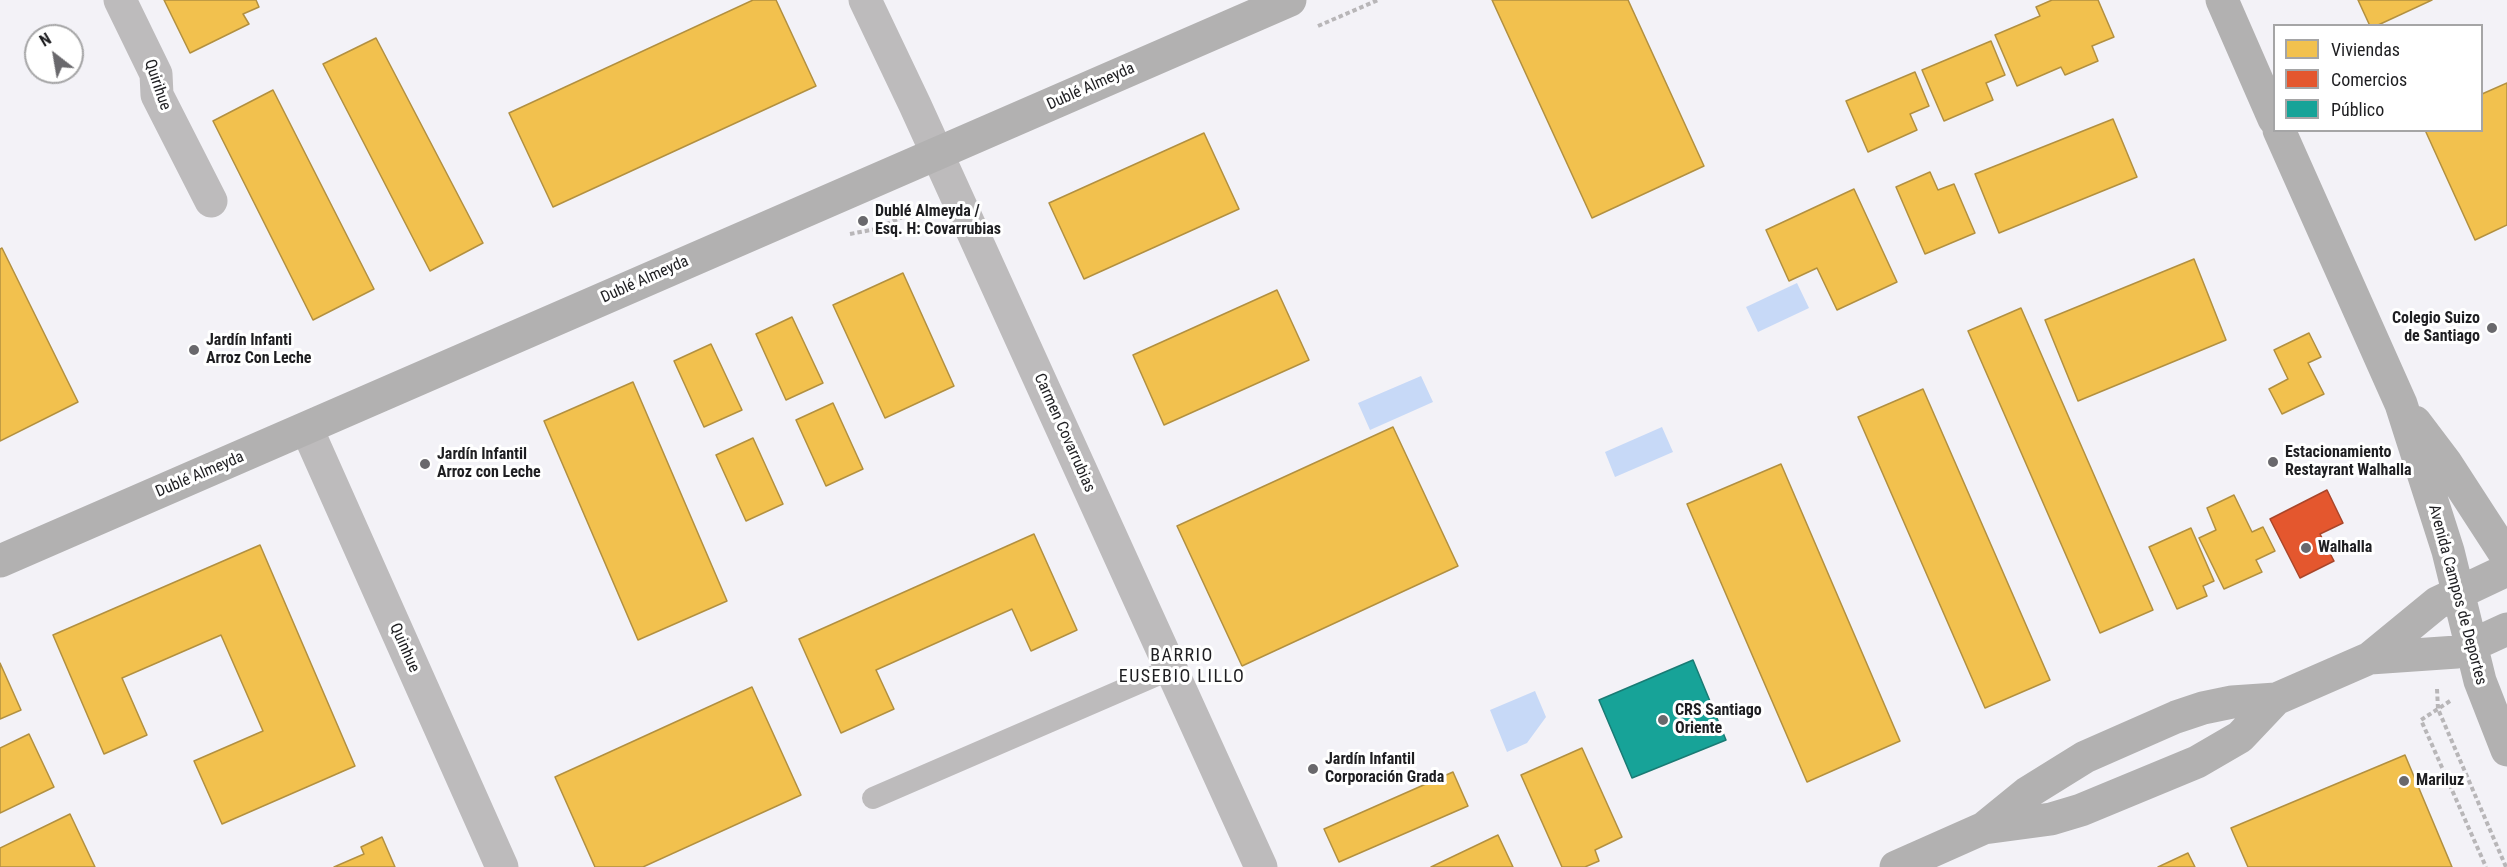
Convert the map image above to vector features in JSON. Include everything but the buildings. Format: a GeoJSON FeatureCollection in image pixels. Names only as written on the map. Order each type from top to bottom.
{"type":"FeatureCollection","features":[{"type":"Feature","properties":{"kind":"main road","name":"Dublé Almeyda"},"geometry":{"type":"LineString","coordinates":[[0,561],[1290,0]]}},
{"type":"Feature","properties":{"kind":"main road"},"geometry":{"type":"LineString","coordinates":[[2222,0],[2273,117]]}},
{"type":"Feature","properties":{"kind":"main road","name":"Avenida Campos de Deportes"},"geometry":{"type":"LineString","coordinates":[[2280,132],[2401,404],[2448,551],[2480,681],[2507,750]]}},
{"type":"Feature","properties":{"kind":"main road","name":"Avenida Campos de Deportes"},"geometry":{"type":"LineString","coordinates":[[2401,404],[2446,464],[2507,557]]}},
{"type":"Feature","properties":{"kind":"main road"},"geometry":{"type":"LineString","coordinates":[[1896,867],[1984,828],[2027,793],[2095,752],[2176,717],[2203,708],[2232,702],[2276,699],[2370,658],[2437,603],[2507,570]]}},
{"type":"Feature","properties":{"kind":"main road"},"geometry":{"type":"LineString","coordinates":[[2370,658],[2457,652],[2507,629]]}},
{"type":"Feature","properties":{"kind":"main road"},"geometry":{"type":"LineString","coordinates":[[1984,828],[2050,819],[2081,810],[2197,762],[2240,736],[2276,699]]}},
{"type":"Feature","properties":{"kind":"street","name":"Quirihue"},"geometry":{"type":"LineString","coordinates":[[120,0],[156,74],[157,95],[211,201]]}},
{"type":"Feature","properties":{"kind":"street","name":"Carmen Covarrubias"},"geometry":{"type":"LineString","coordinates":[[865,0],[1261,867]]}},
{"type":"Feature","properties":{"kind":"street","name":"Quinhue"},"geometry":{"type":"LineString","coordinates":[[307,429],[502,867]]}},
{"type":"Feature","properties":{"kind":"lane"},"geometry":{"type":"LineString","coordinates":[[873,798],[1171,669]]}},
{"type":"Feature","properties":{"kind":"path"},"geometry":{"type":"LineString","coordinates":[[2450,701],[2421,720],[2487,867]]}},
{"type":"Feature","properties":{"kind":"water"},"geometry":{"type":"Polygon","coordinates":[[[1797,283],[1809,308],[1758,332],[1746,307],[1797,283]]]}},
{"type":"Feature","properties":{"kind":"water"},"geometry":{"type":"Polygon","coordinates":[[[1421,376],[1433,402],[1370,430],[1358,403],[1421,376]]]}},
{"type":"Feature","properties":{"kind":"water"},"geometry":{"type":"Polygon","coordinates":[[[1662,427],[1673,452],[1615,477],[1605,452],[1662,427]]]}},
{"type":"Feature","properties":{"kind":"water"},"geometry":{"type":"Polygon","coordinates":[[[1535,691],[1546,717],[1527,743],[1507,752],[1490,710],[1535,691]]]}},
{"type":"Feature","properties":{"kind":"place","name":"Dublé Almeyda / Esq. H: Covarrubias"},"geometry":{"type":"Point","coordinates":[863,221]}},
{"type":"Feature","properties":{"kind":"place","name":"Colegio Suizo de Santiago"},"geometry":{"type":"Point","coordinates":[2492,328]}},
{"type":"Feature","properties":{"kind":"place","name":"Jardín Infanti Arroz Con Leche"},"geometry":{"type":"Point","coordinates":[194,350]}},
{"type":"Feature","properties":{"kind":"place","name":"Estacionamiento Restayrant Walhalla"},"geometry":{"type":"Point","coordinates":[2273,462]}},
{"type":"Feature","properties":{"kind":"place","name":"Jardín Infantil Arroz con Leche"},"geometry":{"type":"Point","coordinates":[425,464]}},
{"type":"Feature","properties":{"kind":"place","name":"Walhalla"},"geometry":{"type":"Point","coordinates":[2306,548]}},
{"type":"Feature","properties":{"kind":"place","name":"CRS Santiago Oriente"},"geometry":{"type":"Point","coordinates":[1663,720]}},
{"type":"Feature","properties":{"kind":"place","name":"Jardín Infantil Corporación Grada"},"geometry":{"type":"Point","coordinates":[1313,769]}},
{"type":"Feature","properties":{"kind":"place","name":"Mariluz"},"geometry":{"type":"Point","coordinates":[2404,781]}},
{"type":"Feature","properties":{"kind":"district","name":"BARRIO EUSEBIO LILLO"},"geometry":{"type":"Point","coordinates":[1182,666]}}]}
